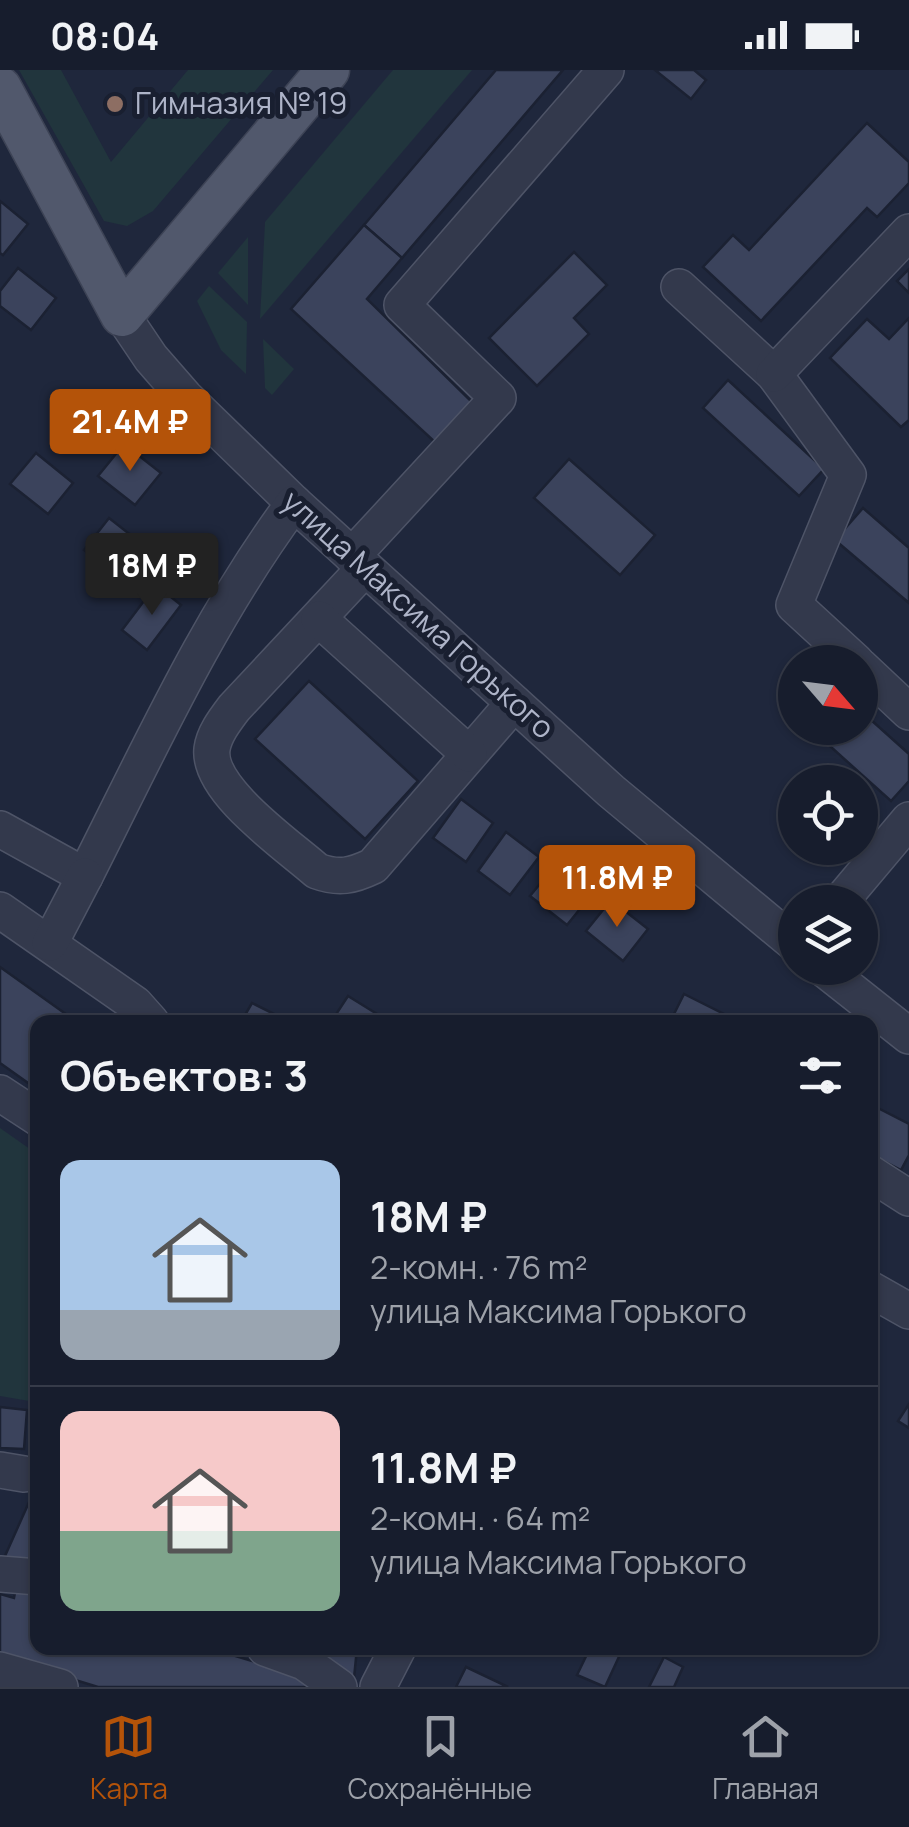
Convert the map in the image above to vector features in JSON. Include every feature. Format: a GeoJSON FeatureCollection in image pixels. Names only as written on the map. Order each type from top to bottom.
{"type":"FeatureCollection","features":[{"type":"Feature","properties":{"kind":"main road"},"geometry":{"type":"LineString","coordinates":[[122,315],[328,70]]}},
{"type":"Feature","properties":{"kind":"main road","name":"улица Максима Горького"},"geometry":{"type":"LineString","coordinates":[[0,88],[122,315]]}},
{"type":"Feature","properties":{"kind":"street"},"geometry":{"type":"LineString","coordinates":[[514,704],[373,866],[356,874],[336,878],[317,871],[228,791],[214,770],[212,749],[234,708],[319,619],[358,562],[498,398],[402,304],[606,70]]}},
{"type":"Feature","properties":{"kind":"street"},"geometry":{"type":"LineString","coordinates":[[774,374],[909,232]]}},
{"type":"Feature","properties":{"kind":"street"},"geometry":{"type":"LineString","coordinates":[[679,287],[774,374],[848,475],[794,604],[838,645]]}},
{"type":"Feature","properties":{"kind":"street","name":"улица Максима Горького"},"geometry":{"type":"LineString","coordinates":[[122,315],[151,358],[185,397],[294,503],[611,791],[778,930]]}},
{"type":"Feature","properties":{"kind":"street"},"geometry":{"type":"LineString","coordinates":[[50,943],[190,669],[250,566],[294,503]]}},
{"type":"Feature","properties":{"kind":"street"},"geometry":{"type":"LineString","coordinates":[[319,619],[469,754]]}},
{"type":"Feature","properties":{"kind":"street"},"geometry":{"type":"LineString","coordinates":[[878,683],[909,712]]}},
{"type":"Feature","properties":{"kind":"street"},"geometry":{"type":"LineString","coordinates":[[854,885],[909,820]]}},
{"type":"Feature","properties":{"kind":"street"},"geometry":{"type":"LineString","coordinates":[[0,829],[85,876]]}},
{"type":"Feature","properties":{"kind":"street"},"geometry":{"type":"LineString","coordinates":[[0,910],[135,1004],[145,1015]]}},
{"type":"Feature","properties":{"kind":"street"},"geometry":{"type":"LineString","coordinates":[[837,985],[862,1014]]}},
{"type":"Feature","properties":{"kind":"street"},"geometry":{"type":"LineString","coordinates":[[878,1021],[909,1036]]}},
{"type":"Feature","properties":{"kind":"street"},"geometry":{"type":"LineString","coordinates":[[0,1094],[30,1113]]}},
{"type":"Feature","properties":{"kind":"street"},"geometry":{"type":"LineString","coordinates":[[878,1178],[909,1198]]}},
{"type":"Feature","properties":{"kind":"street"},"geometry":{"type":"LineString","coordinates":[[878,1294],[909,1311]]}},
{"type":"Feature","properties":{"kind":"street"},"geometry":{"type":"LineString","coordinates":[[0,1574],[30,1576]]}},
{"type":"Feature","properties":{"kind":"street"},"geometry":{"type":"LineString","coordinates":[[284,1655],[304,1662],[338,1687]]}},
{"type":"Feature","properties":{"kind":"street"},"geometry":{"type":"LineString","coordinates":[[378,1687],[394,1655]]}},
{"type":"Feature","properties":{"kind":"street"},"geometry":{"type":"LineString","coordinates":[[0,1670],[60,1687]]}},
{"type":"Feature","properties":{"kind":"shaded area"},"geometry":{"type":"Polygon","coordinates":[[[19,70],[61,70],[111,162],[188,70],[273,70],[153,211],[127,226],[104,221],[19,70]]]}},
{"type":"Feature","properties":{"kind":"shaded area"},"geometry":{"type":"Polygon","coordinates":[[[393,70],[472,70],[260,319],[265,222],[393,70]]]}},
{"type":"Feature","properties":{"kind":"shaded area"},"geometry":{"type":"Polygon","coordinates":[[[248,237],[248,305],[218,273],[248,237]]]}},
{"type":"Feature","properties":{"kind":"shaded area"},"geometry":{"type":"Polygon","coordinates":[[[209,286],[247,322],[246,374],[221,350],[197,301],[209,286]]]}},
{"type":"Feature","properties":{"kind":"shaded area"},"geometry":{"type":"Polygon","coordinates":[[[263,339],[294,369],[272,395],[265,388],[263,339]]]}},
{"type":"Feature","properties":{"kind":"shaded area"},"geometry":{"type":"Polygon","coordinates":[[[0,1128],[30,1149],[30,1401],[0,1396],[0,1128]]]}},
{"type":"Feature","properties":{"kind":"building"},"geometry":{"type":"Polygon","coordinates":[[[496,70],[563,70],[402,258],[364,225],[496,70]]]}},
{"type":"Feature","properties":{"kind":"building"},"geometry":{"type":"Polygon","coordinates":[[[655,70],[694,70],[706,80],[691,99],[655,70]]]}},
{"type":"Feature","properties":{"kind":"building"},"geometry":{"type":"Polygon","coordinates":[[[867,123],[909,162],[909,183],[877,217],[867,208],[761,321],[703,267],[733,235],[749,250],[867,123]]]}},
{"type":"Feature","properties":{"kind":"building"},"geometry":{"type":"Polygon","coordinates":[[[0,201],[28,224],[3,255],[0,253],[0,201]]]}},
{"type":"Feature","properties":{"kind":"building"},"geometry":{"type":"Polygon","coordinates":[[[364,225],[402,258],[367,299],[475,405],[437,444],[291,309],[364,225]]]}},
{"type":"Feature","properties":{"kind":"building"},"geometry":{"type":"Polygon","coordinates":[[[574,252],[607,285],[574,318],[589,334],[537,386],[489,338],[574,252]]]}},
{"type":"Feature","properties":{"kind":"building"},"geometry":{"type":"Polygon","coordinates":[[[18,268],[56,298],[31,330],[0,306],[0,291],[18,268]]]}},
{"type":"Feature","properties":{"kind":"building"},"geometry":{"type":"Polygon","coordinates":[[[909,269],[909,293],[897,281],[909,269]]]}},
{"type":"Feature","properties":{"kind":"building"},"geometry":{"type":"Polygon","coordinates":[[[909,318],[909,420],[901,427],[830,358],[867,319],[889,339],[909,318]]]}},
{"type":"Feature","properties":{"kind":"building"},"geometry":{"type":"Polygon","coordinates":[[[728,380],[824,469],[799,496],[703,408],[728,380]]]}},
{"type":"Feature","properties":{"kind":"building"},"geometry":{"type":"Polygon","coordinates":[[[124,444],[161,473],[135,505],[98,476],[124,444]]]}},
{"type":"Feature","properties":{"kind":"building"},"geometry":{"type":"Polygon","coordinates":[[[36,453],[73,483],[48,514],[10,484],[36,453]]]}},
{"type":"Feature","properties":{"kind":"building"},"geometry":{"type":"Polygon","coordinates":[[[569,459],[655,535],[620,575],[534,498],[569,459]]]}},
{"type":"Feature","properties":{"kind":"building"},"geometry":{"type":"Polygon","coordinates":[[[863,508],[909,548],[909,603],[835,540],[863,508]]]}},
{"type":"Feature","properties":{"kind":"building"},"geometry":{"type":"Polygon","coordinates":[[[109,518],[146,547],[121,579],[84,550],[109,518]]]}},
{"type":"Feature","properties":{"kind":"building"},"geometry":{"type":"Polygon","coordinates":[[[156,585],[181,605],[147,650],[122,630],[156,585]]]}},
{"type":"Feature","properties":{"kind":"building"},"geometry":{"type":"Polygon","coordinates":[[[309,681],[418,781],[365,839],[255,739],[309,681]]]}},
{"type":"Feature","properties":{"kind":"building"},"geometry":{"type":"Polygon","coordinates":[[[878,726],[909,754],[909,781],[891,801],[878,789],[878,765],[851,765],[829,745],[878,745],[878,726]]]}},
{"type":"Feature","properties":{"kind":"building"},"geometry":{"type":"Polygon","coordinates":[[[461,799],[493,823],[466,862],[433,838],[461,799]]]}},
{"type":"Feature","properties":{"kind":"building"},"geometry":{"type":"Polygon","coordinates":[[[506,832],[539,857],[510,895],[478,871],[506,832]]]}},
{"type":"Feature","properties":{"kind":"building"},"geometry":{"type":"Polygon","coordinates":[[[556,864],[592,894],[567,925],[530,896],[556,864]]]}},
{"type":"Feature","properties":{"kind":"building"},"geometry":{"type":"Polygon","coordinates":[[[611,900],[648,929],[623,961],[586,931],[611,900]]]}},
{"type":"Feature","properties":{"kind":"building"},"geometry":{"type":"Polygon","coordinates":[[[0,967],[67,1015],[30,1015],[30,1084],[0,1063],[0,967]]]}},
{"type":"Feature","properties":{"kind":"building"},"geometry":{"type":"Polygon","coordinates":[[[684,994],[726,1015],[674,1015],[684,994]]]}},
{"type":"Feature","properties":{"kind":"building"},"geometry":{"type":"Polygon","coordinates":[[[348,996],[379,1015],[336,1015],[348,996]]]}},
{"type":"Feature","properties":{"kind":"building"},"geometry":{"type":"Polygon","coordinates":[[[252,1003],[276,1015],[245,1015],[252,1003]]]}},
{"type":"Feature","properties":{"kind":"building"},"geometry":{"type":"Polygon","coordinates":[[[878,1108],[909,1124],[909,1155],[901,1170],[878,1158],[878,1108]]]}},
{"type":"Feature","properties":{"kind":"building"},"geometry":{"type":"Polygon","coordinates":[[[909,1404],[909,1428],[898,1421],[909,1404]]]}},
{"type":"Feature","properties":{"kind":"building"},"geometry":{"type":"Polygon","coordinates":[[[0,1407],[27,1410],[24,1449],[0,1448],[0,1407]]]}},
{"type":"Feature","properties":{"kind":"building"},"geometry":{"type":"Polygon","coordinates":[[[30,1500],[30,1568],[5,1556],[30,1500]]]}},
{"type":"Feature","properties":{"kind":"building"},"geometry":{"type":"Polygon","coordinates":[[[17,1582],[30,1586],[30,1655],[232,1655],[305,1677],[319,1687],[98,1687],[0,1657],[0,1594],[14,1598],[17,1582]]]}},
{"type":"Feature","properties":{"kind":"building"},"geometry":{"type":"Polygon","coordinates":[[[317,1655],[356,1655],[354,1678],[317,1655]]]}},
{"type":"Feature","properties":{"kind":"building"},"geometry":{"type":"Polygon","coordinates":[[[587,1655],[620,1655],[605,1687],[577,1675],[587,1655]]]}},
{"type":"Feature","properties":{"kind":"building"},"geometry":{"type":"Polygon","coordinates":[[[664,1657],[683,1667],[674,1687],[649,1687],[664,1657]]]}},
{"type":"Feature","properties":{"kind":"building"},"geometry":{"type":"Polygon","coordinates":[[[466,1667],[508,1687],[456,1687],[466,1667]]]}},
{"type":"Feature","properties":{"kind":"place","name":"Гимназия № 19"},"geometry":{"type":"Point","coordinates":[115,104]}}]}
